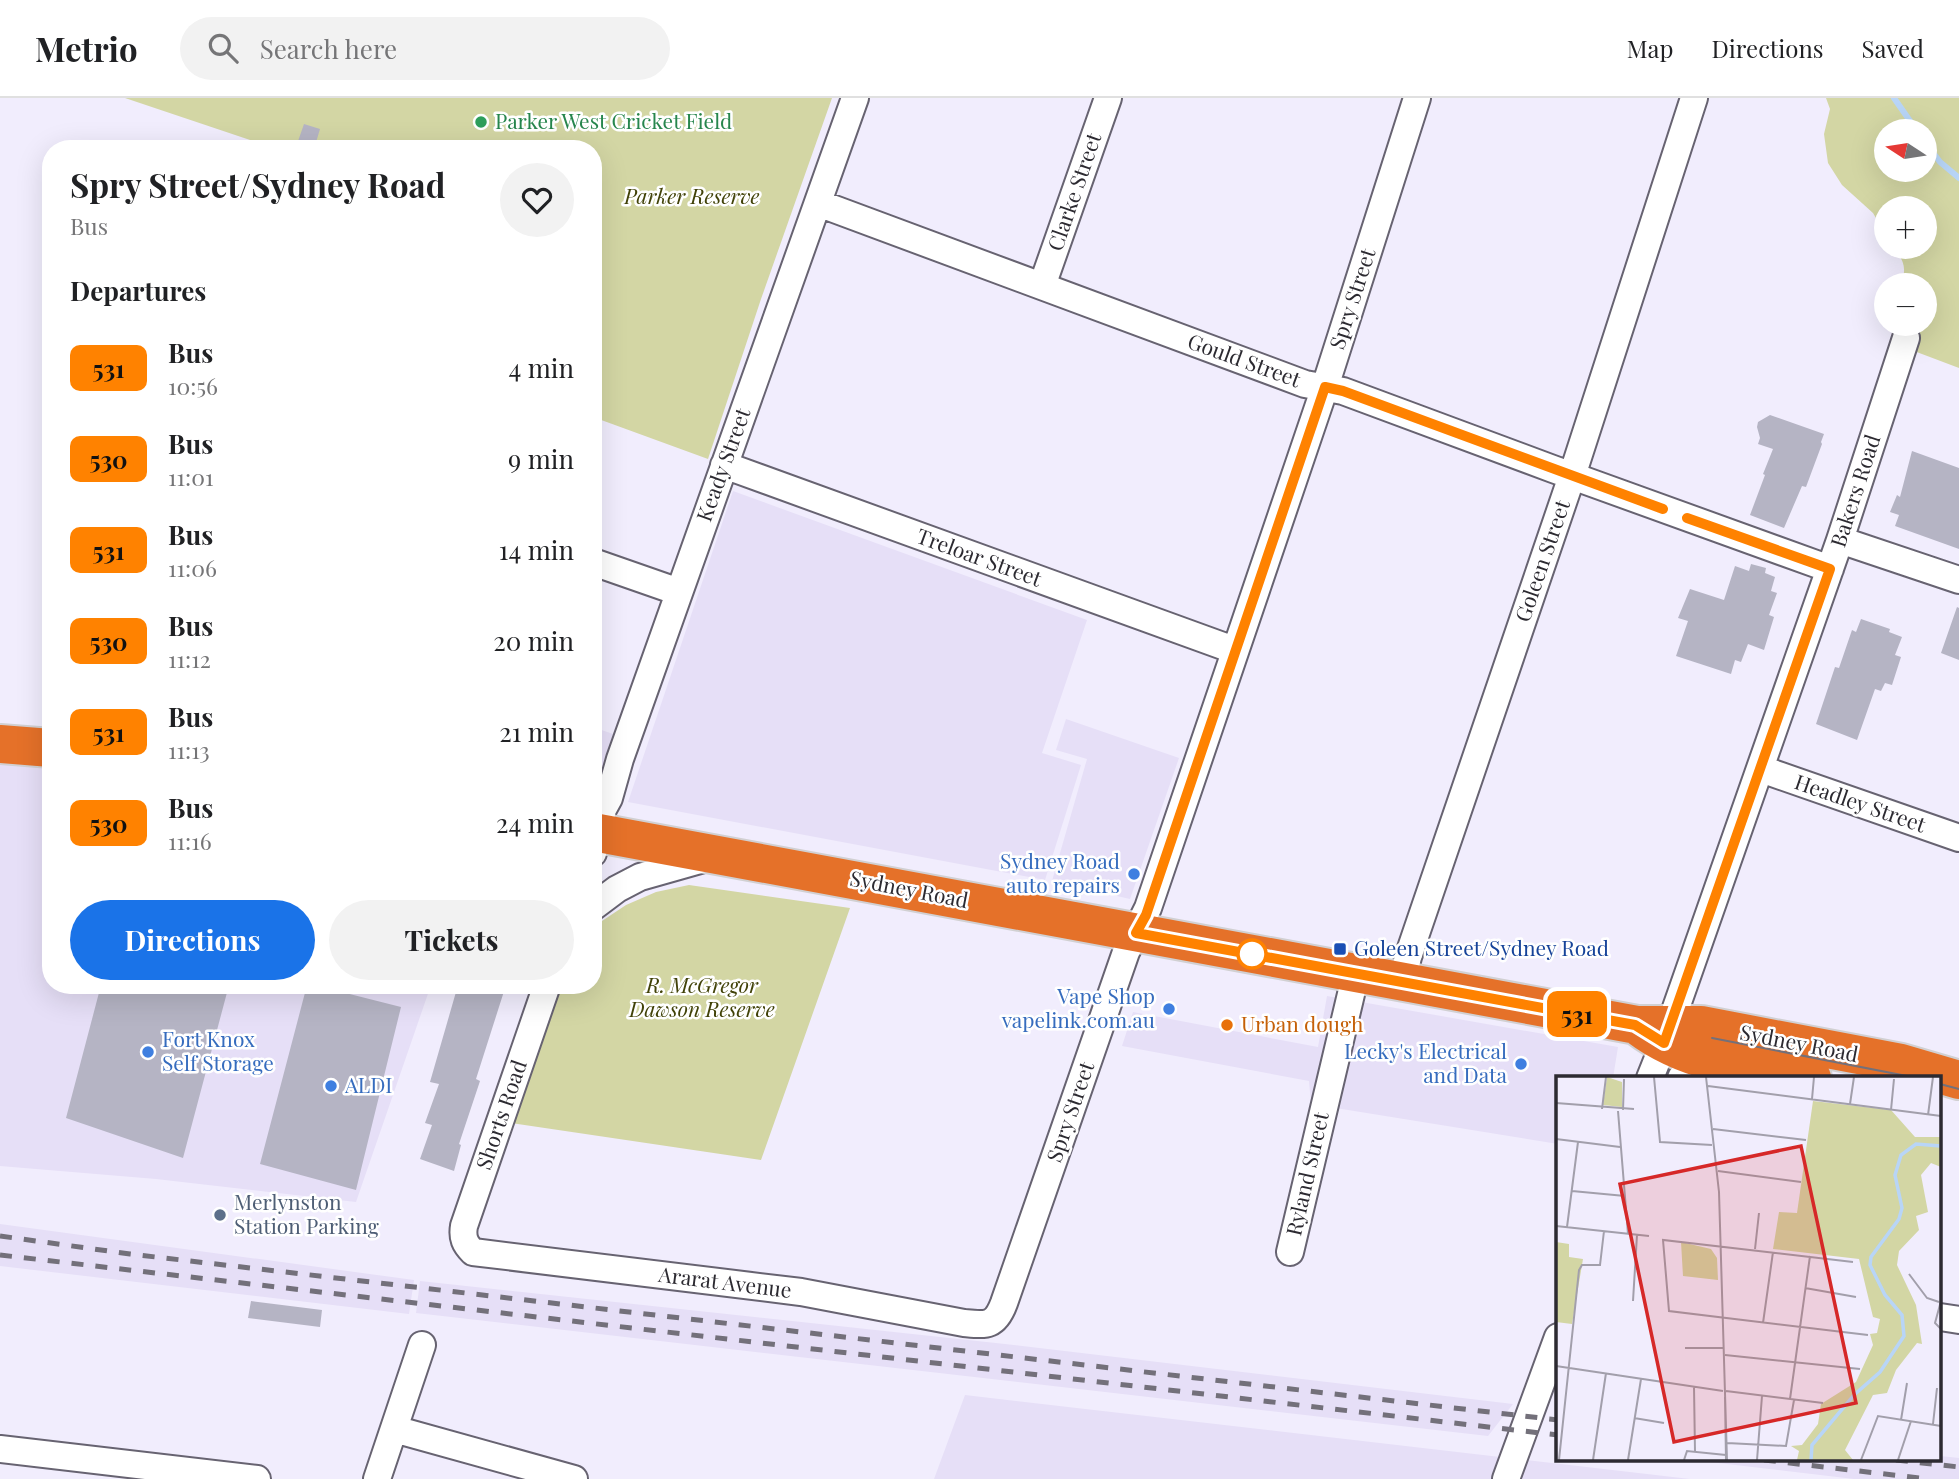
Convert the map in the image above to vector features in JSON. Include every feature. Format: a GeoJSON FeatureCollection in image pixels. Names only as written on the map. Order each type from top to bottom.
{"type":"FeatureCollection","features":[{"type":"Feature","properties":{"kind":"highway"},"geometry":{"type":"LineString","coordinates":[[0,744],[42,747]]}},
{"type":"Feature","properties":{"kind":"highway","name":"Sydney Road"},"geometry":{"type":"LineString","coordinates":[[602,841],[719,855],[1657,1031],[1701,1025],[1901,1063],[1959,1080]]}},
{"type":"Feature","properties":{"kind":"highway","name":"Sydney Road"},"geometry":{"type":"LineString","coordinates":[[1657,1031],[1691,1056],[1741,1068],[1798,1076]]}},
{"type":"Feature","properties":{"kind":"highway"},"geometry":{"type":"LineString","coordinates":[[1941,1089],[1959,1090]]}},
{"type":"Feature","properties":{"kind":"street","name":"Keady Street"},"geometry":{"type":"LineString","coordinates":[[602,813],[855,98]]}},
{"type":"Feature","properties":{"kind":"street","name":"Clarke Street"},"geometry":{"type":"LineString","coordinates":[[1042,286],[1108,98]]}},
{"type":"Feature","properties":{"kind":"street","name":"Spry Street"},"geometry":{"type":"LineString","coordinates":[[985,1325],[994,1321],[1000,1313],[1126,952],[1146,915],[1325,387],[1417,98]]}},
{"type":"Feature","properties":{"kind":"street","name":"Goleen Street"},"geometry":{"type":"LineString","coordinates":[[1402,982],[1408,957],[1572,476],[1694,98]]}},
{"type":"Feature","properties":{"kind":"street","name":"Gould Street"},"geometry":{"type":"LineString","coordinates":[[818,203],[1305,384],[1343,391],[1830,569]]}},
{"type":"Feature","properties":{"kind":"street","name":"Bakers Road"},"geometry":{"type":"LineString","coordinates":[[1650,1076],[1657,1031],[1761,769],[1906,338]]}},
{"type":"Feature","properties":{"kind":"street","name":"Treloar Street"},"geometry":{"type":"LineString","coordinates":[[724,465],[1234,650]]}},
{"type":"Feature","properties":{"kind":"street"},"geometry":{"type":"LineString","coordinates":[[1840,540],[1959,580]]}},
{"type":"Feature","properties":{"kind":"street"},"geometry":{"type":"LineString","coordinates":[[602,565],[678,592]]}},
{"type":"Feature","properties":{"kind":"street","name":"Headley Street"},"geometry":{"type":"LineString","coordinates":[[1761,769],[1959,838]]}},
{"type":"Feature","properties":{"kind":"street"},"geometry":{"type":"LineString","coordinates":[[602,901],[640,877],[719,855]]}},
{"type":"Feature","properties":{"kind":"street","name":"Ryland Street"},"geometry":{"type":"LineString","coordinates":[[1290,1252],[1356,973]]}},
{"type":"Feature","properties":{"kind":"street","name":"Shorts Road"},"geometry":{"type":"LineString","coordinates":[[466,1245],[464,1226],[544,994]]}},
{"type":"Feature","properties":{"kind":"street"},"geometry":{"type":"LineString","coordinates":[[1685,1076],[1697,1070],[1741,1068]]}},
{"type":"Feature","properties":{"kind":"street","name":"Ararat Avenue"},"geometry":{"type":"LineString","coordinates":[[466,1245],[478,1254],[801,1292],[985,1325]]}},
{"type":"Feature","properties":{"kind":"street"},"geometry":{"type":"LineString","coordinates":[[1941,1317],[1959,1320]]}},
{"type":"Feature","properties":{"kind":"street"},"geometry":{"type":"LineString","coordinates":[[1506,1479],[1556,1342]]}},
{"type":"Feature","properties":{"kind":"street"},"geometry":{"type":"LineString","coordinates":[[377,1479],[422,1345]]}},
{"type":"Feature","properties":{"kind":"street"},"geometry":{"type":"LineString","coordinates":[[394,1429],[574,1479]]}},
{"type":"Feature","properties":{"kind":"street"},"geometry":{"type":"LineString","coordinates":[[0,1449],[92,1469],[257,1479]]}},
{"type":"Feature","properties":{"kind":"shaded area"},"geometry":{"type":"Polygon","coordinates":[[[733,491],[1087,620],[1042,753],[1081,765],[1045,880],[628,802],[733,491]]]}},
{"type":"Feature","properties":{"kind":"shaded area"},"geometry":{"type":"Polygon","coordinates":[[[1066,719],[1179,758],[1130,899],[1052,881],[1087,759],[1056,750],[1066,719]]]}},
{"type":"Feature","properties":{"kind":"shaded area"},"geometry":{"type":"Polygon","coordinates":[[[602,730],[613,734],[602,767],[602,730]]]}},
{"type":"Feature","properties":{"kind":"shaded area"},"geometry":{"type":"Polygon","coordinates":[[[0,758],[42,763],[42,994],[428,994],[356,1202],[156,1179],[0,1166],[0,758]]]}},
{"type":"Feature","properties":{"kind":"shaded area"},"geometry":{"type":"Polygon","coordinates":[[[1327,996],[1618,1047],[1613,1076],[1556,1076],[1556,1144],[1311,1104],[1309,1081],[1122,1046],[1133,1012],[1318,1047],[1327,996]]]}},
{"type":"Feature","properties":{"kind":"shaded area"},"geometry":{"type":"Polygon","coordinates":[[[0,1224],[414,1280],[409,1314],[0,1266],[0,1224]]]}},
{"type":"Feature","properties":{"kind":"shaded area"},"geometry":{"type":"Polygon","coordinates":[[[420,1281],[1005,1344],[1513,1404],[1488,1436],[416,1313],[420,1281]]]}},
{"type":"Feature","properties":{"kind":"shaded area"},"geometry":{"type":"Polygon","coordinates":[[[965,1395],[1690,1479],[934,1479],[965,1395]]]}},
{"type":"Feature","properties":{"kind":"shaded area"},"geometry":{"type":"Polygon","coordinates":[[[1941,1456],[1959,1458],[1959,1479],[1854,1479],[1710,1462],[1941,1462],[1941,1456]]]}},
{"type":"Feature","properties":{"kind":"green space","name":"Parker Reserve"},"geometry":{"type":"Polygon","coordinates":[[[125,98],[832,98],[708,459],[602,420],[602,140],[250,140],[125,98]]]}},
{"type":"Feature","properties":{"kind":"green space"},"geometry":{"type":"Polygon","coordinates":[[[1826,98],[1959,98],[1959,368],[1914,351],[1917,339],[1915,336],[1937,336],[1937,273],[1904,273],[1901,259],[1937,259],[1937,196],[1874,196],[1874,215],[1842,185],[1828,163],[1824,134],[1830,109],[1826,98]]]}},
{"type":"Feature","properties":{"kind":"green space","name":"R. McGregor Dawson Reserve"},"geometry":{"type":"Polygon","coordinates":[[[689,885],[850,908],[761,1160],[511,1123],[556,994],[602,994],[602,921],[626,905],[656,892],[689,885]]]}},
{"type":"Feature","properties":{"kind":"building"},"geometry":{"type":"Polygon","coordinates":[[[304,124],[320,129],[317,140],[298,140],[304,124]]]}},
{"type":"Feature","properties":{"kind":"building"},"geometry":{"type":"Polygon","coordinates":[[[1770,415],[1824,434],[1806,487],[1802,486],[1784,528],[1750,515],[1773,449],[1758,444],[1758,422],[1770,415]]]}},
{"type":"Feature","properties":{"kind":"building"},"geometry":{"type":"Polygon","coordinates":[[[1912,451],[1959,468],[1959,549],[1895,526],[1899,515],[1890,512],[1897,495],[1900,497],[1912,451]]]}},
{"type":"Feature","properties":{"kind":"building"},"geometry":{"type":"Polygon","coordinates":[[[1751,564],[1766,568],[1765,573],[1775,577],[1771,591],[1777,593],[1769,615],[1774,617],[1764,650],[1748,644],[1741,662],[1735,660],[1731,674],[1676,656],[1688,621],[1678,618],[1690,589],[1724,600],[1735,566],[1749,571],[1751,564]]]}},
{"type":"Feature","properties":{"kind":"building"},"geometry":{"type":"Polygon","coordinates":[[[1957,607],[1959,608],[1959,660],[1941,653],[1957,607]]]}},
{"type":"Feature","properties":{"kind":"building"},"geometry":{"type":"Polygon","coordinates":[[[1861,619],[1890,629],[1889,632],[1902,637],[1895,655],[1901,657],[1892,685],[1885,683],[1881,691],[1875,689],[1857,740],[1816,724],[1835,667],[1839,668],[1852,630],[1856,632],[1861,619]]]}},
{"type":"Feature","properties":{"kind":"building","name":"Fort Knox Self Storage"},"geometry":{"type":"Polygon","coordinates":[[[99,994],[227,994],[183,1158],[66,1118],[99,994]]]}},
{"type":"Feature","properties":{"kind":"building","name":"ALDI"},"geometry":{"type":"Polygon","coordinates":[[[305,994],[350,994],[401,1007],[356,1190],[260,1164],[305,994]]]}},
{"type":"Feature","properties":{"kind":"building"},"geometry":{"type":"Polygon","coordinates":[[[455,994],[503,994],[476,1079],[480,1081],[459,1144],[461,1145],[454,1171],[420,1159],[432,1125],[425,1123],[439,1084],[430,1082],[455,994]]]}},
{"type":"Feature","properties":{"kind":"building"},"geometry":{"type":"Polygon","coordinates":[[[251,1301],[322,1310],[320,1327],[248,1318],[251,1301]]]}},
{"type":"Feature","properties":{"kind":"waterway"},"geometry":{"type":"LineString","coordinates":[[1894,98],[1909,119]]}},
{"type":"Feature","properties":{"kind":"waterway"},"geometry":{"type":"LineString","coordinates":[[1937,158],[1959,178]]}},
{"type":"Feature","properties":{"kind":"tram line"},"geometry":{"type":"LineString","coordinates":[[1712,1038],[1907,1076]]}},
{"type":"Feature","properties":{"kind":"tram line"},"geometry":{"type":"LineString","coordinates":[[1941,1084],[1959,1089]]}},
{"type":"Feature","properties":{"kind":"railway"},"geometry":{"type":"LineString","coordinates":[[0,1236],[130,1254],[1556,1420]]}},
{"type":"Feature","properties":{"kind":"railway"},"geometry":{"type":"LineString","coordinates":[[0,1255],[1556,1435]]}},
{"type":"Feature","properties":{"kind":"railway"},"geometry":{"type":"LineString","coordinates":[[1781,1462],[1928,1479]]}},
{"type":"Feature","properties":{"kind":"railway"},"geometry":{"type":"LineString","coordinates":[[1914,1462],[1959,1467]]}},
{"type":"Feature","properties":{"kind":"bus line","name":"531"},"geometry":{"type":"LineString","coordinates":[[1663,509],[1343,391],[1325,387],[1146,915],[1136,933],[1635,1025],[1664,1043],[1830,569],[1687,518]]}},
{"type":"Feature","properties":{"kind":"place","name":"Parker West Cricket Field"},"geometry":{"type":"Point","coordinates":[481,122]}},
{"type":"Feature","properties":{"kind":"place","name":"Sydney Road auto repairs"},"geometry":{"type":"Point","coordinates":[1134,874]}},
{"type":"Feature","properties":{"kind":"place","name":"Goleen Street/Sydney Road"},"geometry":{"type":"Point","coordinates":[1340,949]}},
{"type":"Feature","properties":{"kind":"place","name":"Vape Shop vapelink.com.au"},"geometry":{"type":"Point","coordinates":[1169,1009]}},
{"type":"Feature","properties":{"kind":"place","name":"Urban dough"},"geometry":{"type":"Point","coordinates":[1227,1025]}},
{"type":"Feature","properties":{"kind":"place","name":"Fort Knox Self Storage"},"geometry":{"type":"Point","coordinates":[148,1052]}},
{"type":"Feature","properties":{"kind":"place","name":"Lecky's Electrical and Data"},"geometry":{"type":"Point","coordinates":[1521,1064]}},
{"type":"Feature","properties":{"kind":"place","name":"ALDI"},"geometry":{"type":"Point","coordinates":[331,1086]}},
{"type":"Feature","properties":{"kind":"place","name":"Merlynston Station Parking"},"geometry":{"type":"Point","coordinates":[220,1215]}}]}
